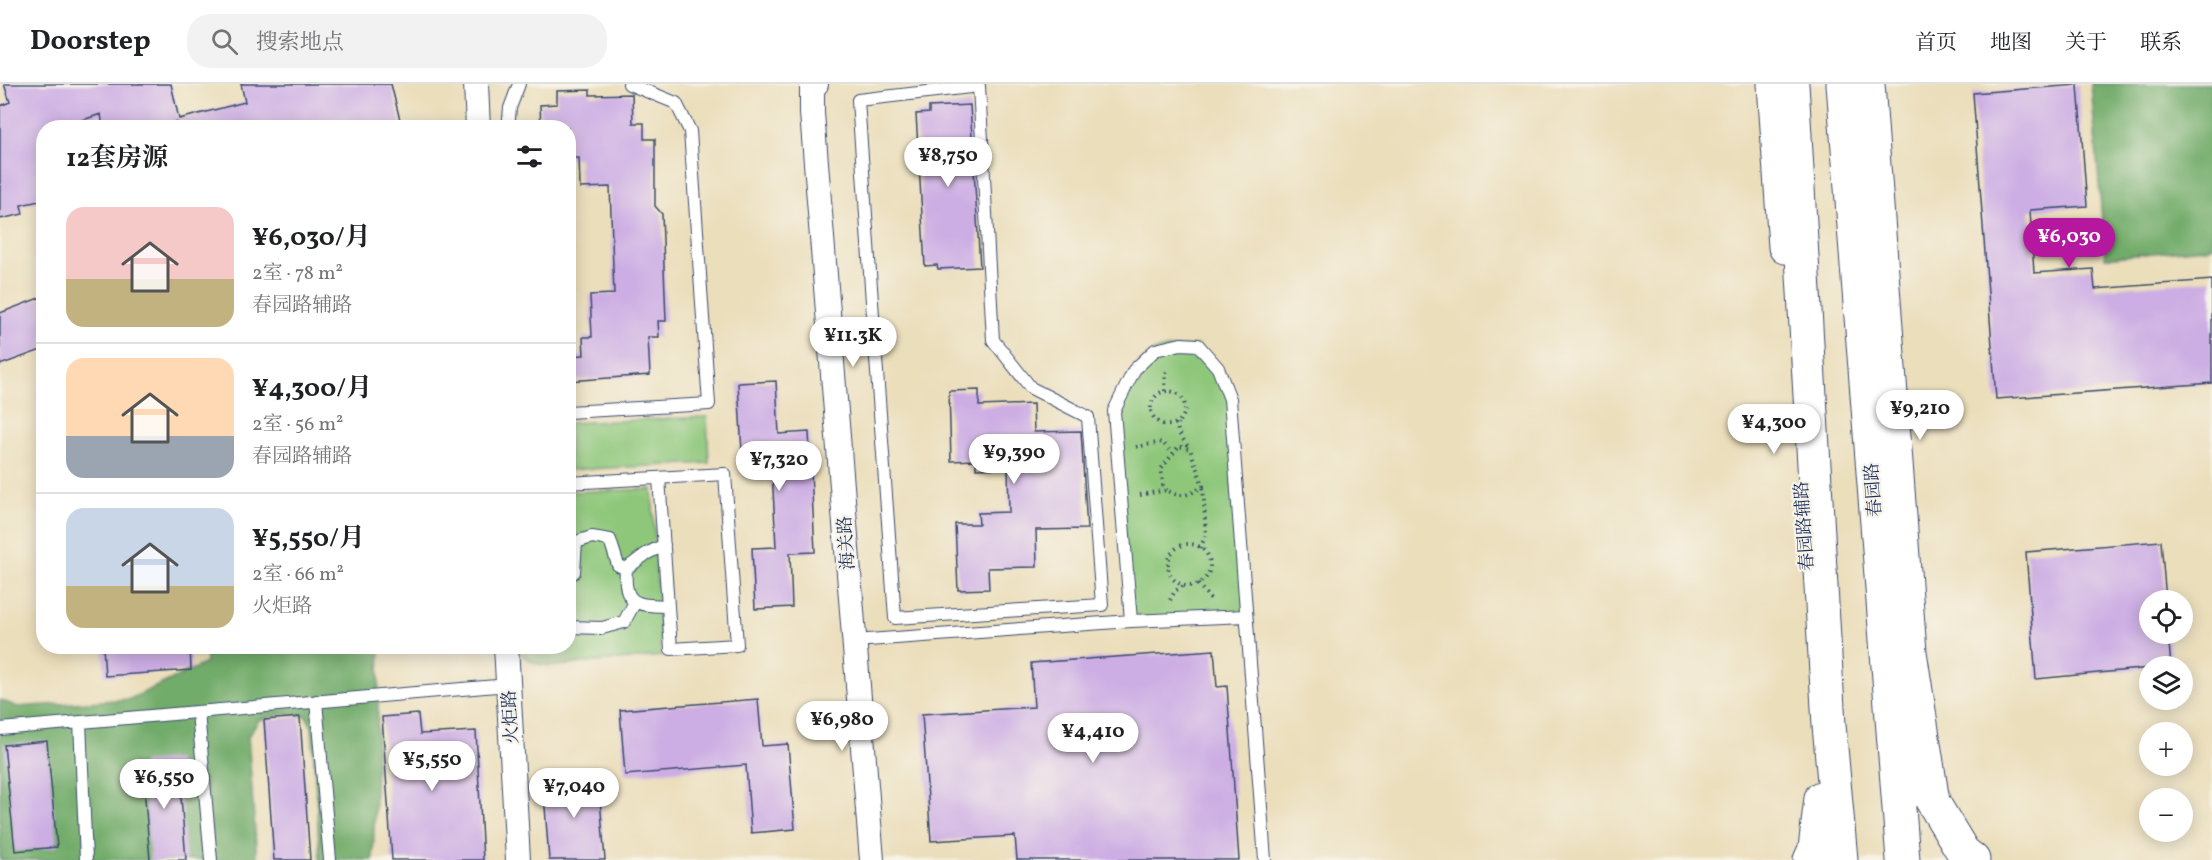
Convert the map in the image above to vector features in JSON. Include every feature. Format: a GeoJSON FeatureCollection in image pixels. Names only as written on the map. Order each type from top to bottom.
{"type":"FeatureCollection","features":[{"type":"Feature","properties":{"kind":"main road","name":"春园路辅路"},"geometry":{"type":"LineString","coordinates":[[1774,84],[1818,724],[1818,825]]}},
{"type":"Feature","properties":{"kind":"main road"},"geometry":{"type":"LineString","coordinates":[[1792,84],[1829,725],[1841,860]]}},
{"type":"Feature","properties":{"kind":"main road","name":"春园路"},"geometry":{"type":"LineString","coordinates":[[1843,84],[1902,860]]}},
{"type":"Feature","properties":{"kind":"main road"},"geometry":{"type":"LineString","coordinates":[[1868,84],[1910,652],[1933,802]]}},
{"type":"Feature","properties":{"kind":"main road"},"geometry":{"type":"LineString","coordinates":[[1810,860],[1815,849],[1829,725]]}},
{"type":"Feature","properties":{"kind":"main road"},"geometry":{"type":"LineString","coordinates":[[1891,732],[1963,852],[1973,860]]}},
{"type":"Feature","properties":{"kind":"street"},"geometry":{"type":"LineString","coordinates":[[476,84],[478,120]]}},
{"type":"Feature","properties":{"kind":"street","name":"海关路"},"geometry":{"type":"LineString","coordinates":[[816,84],[812,88],[812,113],[872,860]]}},
{"type":"Feature","properties":{"kind":"street","name":"火炬路"},"geometry":{"type":"LineString","coordinates":[[506,654],[518,860]]}},
{"type":"Feature","properties":{"kind":"lane"},"geometry":{"type":"LineString","coordinates":[[509,120],[510,108],[519,84]]}},
{"type":"Feature","properties":{"kind":"lane"},"geometry":{"type":"LineString","coordinates":[[576,412],[709,405],[690,131],[676,103],[629,84]]}},
{"type":"Feature","properties":{"kind":"lane"},"geometry":{"type":"LineString","coordinates":[[979,86],[993,340],[1031,388],[1088,417],[1102,605],[895,618],[875,345],[858,100],[979,86]]}},
{"type":"Feature","properties":{"kind":"lane"},"geometry":{"type":"LineString","coordinates":[[1131,621],[1114,411],[1134,370],[1155,350],[1181,344],[1198,345],[1218,368],[1230,399],[1265,860]]}},
{"type":"Feature","properties":{"kind":"lane"},"geometry":{"type":"LineString","coordinates":[[831,349],[875,345]]}},
{"type":"Feature","properties":{"kind":"lane"},"geometry":{"type":"LineString","coordinates":[[576,483],[725,474],[737,645],[671,649],[659,478]]}},
{"type":"Feature","properties":{"kind":"lane"},"geometry":{"type":"LineString","coordinates":[[576,542],[592,537],[610,540],[618,565],[626,569]]}},
{"type":"Feature","properties":{"kind":"lane"},"geometry":{"type":"LineString","coordinates":[[664,545],[646,554],[626,569],[625,586],[628,597],[639,605],[668,606]]}},
{"type":"Feature","properties":{"kind":"lane"},"geometry":{"type":"LineString","coordinates":[[576,627],[602,628],[624,622],[635,602]]}},
{"type":"Feature","properties":{"kind":"lane"},"geometry":{"type":"LineString","coordinates":[[854,641],[1131,621],[1246,616]]}},
{"type":"Feature","properties":{"kind":"lane"},"geometry":{"type":"LineString","coordinates":[[0,729],[508,685]]}},
{"type":"Feature","properties":{"kind":"lane"},"geometry":{"type":"LineString","coordinates":[[316,701],[330,860]]}},
{"type":"Feature","properties":{"kind":"lane"},"geometry":{"type":"LineString","coordinates":[[198,712],[211,860]]}},
{"type":"Feature","properties":{"kind":"lane"},"geometry":{"type":"LineString","coordinates":[[80,722],[86,860]]}},
{"type":"Feature","properties":{"kind":"path"},"geometry":{"type":"LineString","coordinates":[[1177,423],[1161,424],[1153,417],[1152,401],[1159,392],[1171,391],[1181,396],[1185,413],[1177,423],[1178,432],[1190,449],[1203,486],[1206,535],[1200,548]]}},
{"type":"Feature","properties":{"kind":"path"},"geometry":{"type":"LineString","coordinates":[[1116,430],[1126,447],[1144,447],[1162,442],[1172,453]]}},
{"type":"Feature","properties":{"kind":"path"},"geometry":{"type":"LineString","coordinates":[[1190,449],[1179,446],[1172,453],[1161,469],[1162,485],[1173,494],[1188,496],[1203,486]]}},
{"type":"Feature","properties":{"kind":"path"},"geometry":{"type":"LineString","coordinates":[[1121,498],[1167,490]]}},
{"type":"Feature","properties":{"kind":"path"},"geometry":{"type":"LineString","coordinates":[[1187,544],[1200,548],[1208,560],[1209,567],[1203,580],[1188,586],[1176,582],[1169,571],[1170,556],[1180,546],[1187,544]]}},
{"type":"Feature","properties":{"kind":"green space"},"geometry":{"type":"Polygon","coordinates":[[[2091,84],[2212,84],[2212,247],[2105,258],[2091,84]]]}},
{"type":"Feature","properties":{"kind":"green space"},"geometry":{"type":"Polygon","coordinates":[[[1198,345],[1230,399],[1246,616],[1131,621],[1114,411],[1134,370],[1155,350],[1198,345]]]}},
{"type":"Feature","properties":{"kind":"green space"},"geometry":{"type":"Polygon","coordinates":[[[707,417],[709,463],[576,470],[576,423],[707,417]]]}},
{"type":"Feature","properties":{"kind":"green space"},"geometry":{"type":"Polygon","coordinates":[[[652,489],[661,656],[552,666],[535,663],[521,654],[576,654],[576,492],[652,489]]]}},
{"type":"Feature","properties":{"kind":"green space"},"geometry":{"type":"Polygon","coordinates":[[[206,654],[380,654],[373,860],[320,860],[312,727],[306,716],[288,713],[259,720],[248,736],[257,860],[0,860],[0,700],[18,707],[130,699],[206,663],[206,654]]]}},
{"type":"Feature","properties":{"kind":"building"},"geometry":{"type":"Polygon","coordinates":[[[4,84],[171,84],[179,119],[245,102],[241,84],[391,84],[400,120],[102,120],[101,114],[83,120],[36,120],[36,202],[21,205],[23,214],[0,219],[0,106],[10,102],[4,84]]]}},
{"type":"Feature","properties":{"kind":"building"},"geometry":{"type":"Polygon","coordinates":[[[2078,85],[2087,206],[2030,210],[2034,273],[2093,269],[2095,289],[2212,280],[2212,383],[1996,399],[1973,93],[2078,85]]]}},
{"type":"Feature","properties":{"kind":"building"},"geometry":{"type":"Polygon","coordinates":[[[590,90],[590,95],[632,94],[633,123],[644,123],[644,139],[655,139],[655,206],[662,214],[666,321],[658,321],[659,337],[648,337],[650,375],[576,380],[576,356],[584,355],[583,337],[592,337],[590,295],[614,294],[610,187],[580,188],[579,158],[576,158],[576,120],[541,120],[540,105],[557,104],[557,91],[590,90]]]}},
{"type":"Feature","properties":{"kind":"building"},"geometry":{"type":"Polygon","coordinates":[[[970,105],[980,267],[938,269],[937,265],[925,266],[916,114],[929,113],[929,107],[970,105]]]}},
{"type":"Feature","properties":{"kind":"building"},"geometry":{"type":"Polygon","coordinates":[[[36,299],[36,352],[0,365],[0,313],[36,299]]]}},
{"type":"Feature","properties":{"kind":"building"},"geometry":{"type":"Polygon","coordinates":[[[776,381],[779,434],[809,432],[815,552],[790,553],[792,607],[755,609],[752,548],[776,547],[771,450],[742,452],[738,383],[776,381]]]}},
{"type":"Feature","properties":{"kind":"building"},"geometry":{"type":"Polygon","coordinates":[[[979,390],[979,406],[1033,404],[1034,432],[1081,431],[1087,529],[1036,530],[1037,567],[988,568],[989,589],[958,590],[955,524],[979,524],[978,513],[1009,512],[1008,468],[976,469],[976,460],[951,461],[949,391],[979,390]]]}},
{"type":"Feature","properties":{"kind":"building"},"geometry":{"type":"Polygon","coordinates":[[[2161,541],[2165,590],[2139,590],[2139,644],[2169,644],[2170,656],[2139,656],[2139,669],[2036,679],[2026,552],[2161,541]]]}},
{"type":"Feature","properties":{"kind":"building"},"geometry":{"type":"Polygon","coordinates":[[[1214,650],[1217,687],[1227,686],[1239,860],[1017,860],[1015,836],[931,841],[922,714],[1034,707],[1031,663],[1214,650]]]}},
{"type":"Feature","properties":{"kind":"building"},"geometry":{"type":"Polygon","coordinates":[[[104,654],[190,654],[191,670],[105,676],[104,654]]]}},
{"type":"Feature","properties":{"kind":"building"},"geometry":{"type":"Polygon","coordinates":[[[758,699],[762,746],[788,744],[795,829],[751,833],[746,765],[625,775],[620,710],[758,699]]]}},
{"type":"Feature","properties":{"kind":"building"},"geometry":{"type":"Polygon","coordinates":[[[418,714],[420,734],[476,731],[483,860],[392,860],[382,717],[418,714]]]}},
{"type":"Feature","properties":{"kind":"building"},"geometry":{"type":"Polygon","coordinates":[[[300,717],[310,860],[274,860],[264,720],[300,717]]]}},
{"type":"Feature","properties":{"kind":"building"},"geometry":{"type":"Polygon","coordinates":[[[47,741],[57,847],[15,851],[4,745],[47,741]]]}},
{"type":"Feature","properties":{"kind":"building"},"geometry":{"type":"Polygon","coordinates":[[[178,759],[186,860],[150,860],[142,762],[178,759]]]}},
{"type":"Feature","properties":{"kind":"building"},"geometry":{"type":"Polygon","coordinates":[[[598,775],[605,860],[549,860],[543,780],[598,775]]]}}]}
